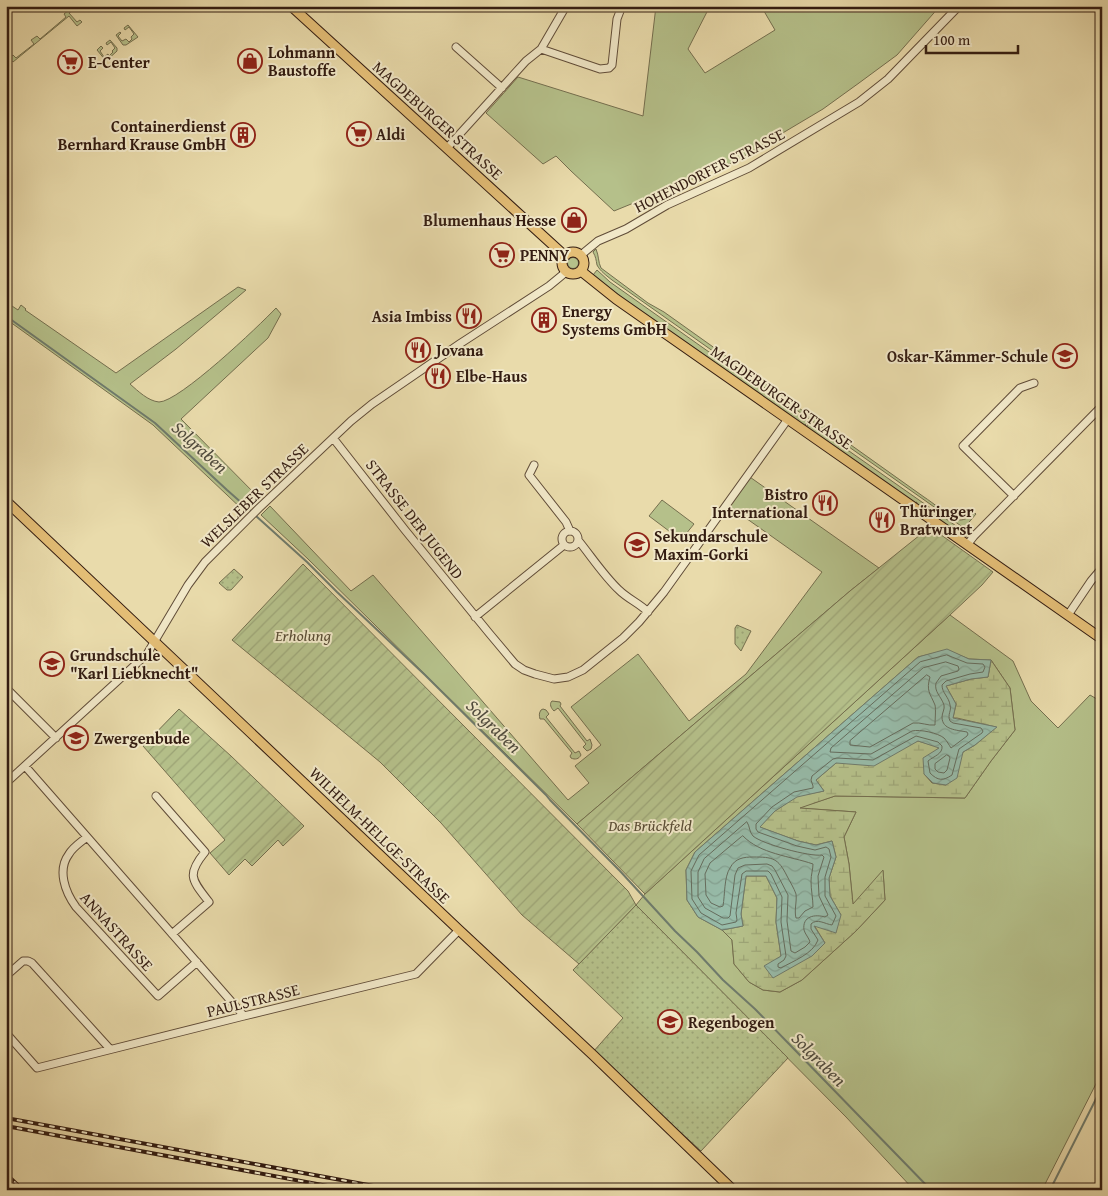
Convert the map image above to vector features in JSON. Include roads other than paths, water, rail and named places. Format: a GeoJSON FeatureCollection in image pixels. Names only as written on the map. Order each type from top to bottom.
{"type":"FeatureCollection","features":[{"type":"Feature","properties":{"kind":"main road","name":"MAGDEBURGER STRASSE"},"geometry":{"type":"LineString","coordinates":[[296,8],[565,256]]}},
{"type":"Feature","properties":{"kind":"main road"},"geometry":{"type":"LineString","coordinates":[[574,252],[581,256],[584,267],[581,271],[574,274],[566,272],[562,263],[565,256],[574,252]]}},
{"type":"Feature","properties":{"kind":"main road","name":"MAGDEBURGER STRASSE"},"geometry":{"type":"LineString","coordinates":[[581,271],[616,298],[1102,640]]}},
{"type":"Feature","properties":{"kind":"main road","name":"WILHELM-HELLGE-STRASSE"},"geometry":{"type":"LineString","coordinates":[[7,503],[733,1190]]}},
{"type":"Feature","properties":{"kind":"street"},"geometry":{"type":"LineString","coordinates":[[542,49],[600,69],[609,68],[612,65],[617,19],[622,6]]}},
{"type":"Feature","properties":{"kind":"street","name":"HOHENDORFER STRASSE"},"geometry":{"type":"LineString","coordinates":[[581,256],[598,241],[626,228],[667,204],[749,168],[859,102],[888,79],[959,6]]}},
{"type":"Feature","properties":{"kind":"street"},"geometry":{"type":"LineString","coordinates":[[447,148],[526,61],[542,49],[564,7]]}},
{"type":"Feature","properties":{"kind":"street"},"geometry":{"type":"LineString","coordinates":[[456,47],[502,88]]}},
{"type":"Feature","properties":{"kind":"street","name":"WELSLEBER STRASSE"},"geometry":{"type":"LineString","coordinates":[[6,783],[139,663],[155,642],[188,585],[205,562],[333,438],[372,404],[486,326],[549,286],[566,272]]}},
{"type":"Feature","properties":{"kind":"street"},"geometry":{"type":"LineString","coordinates":[[1014,496],[962,446],[1020,388],[1034,383]]}},
{"type":"Feature","properties":{"kind":"street"},"geometry":{"type":"LineString","coordinates":[[967,545],[1102,406]]}},
{"type":"Feature","properties":{"kind":"street","name":"STRASSE DER JUGEND"},"geometry":{"type":"LineString","coordinates":[[333,438],[475,617],[515,664],[524,670],[554,679],[568,677],[583,670],[623,638],[648,612],[788,419]]}},
{"type":"Feature","properties":{"kind":"street"},"geometry":{"type":"LineString","coordinates":[[534,465],[529,475],[566,522],[570,531]]}},
{"type":"Feature","properties":{"kind":"street"},"geometry":{"type":"LineString","coordinates":[[564,545],[562,536],[566,532],[576,533],[578,540],[617,588],[648,612]]}},
{"type":"Feature","properties":{"kind":"street"},"geometry":{"type":"LineString","coordinates":[[564,545],[572,547],[578,540]]}},
{"type":"Feature","properties":{"kind":"street"},"geometry":{"type":"LineString","coordinates":[[475,617],[564,545]]}},
{"type":"Feature","properties":{"kind":"street"},"geometry":{"type":"LineString","coordinates":[[1068,615],[1102,568]]}},
{"type":"Feature","properties":{"kind":"street"},"geometry":{"type":"LineString","coordinates":[[6,688],[56,738]]}},
{"type":"Feature","properties":{"kind":"street"},"geometry":{"type":"LineString","coordinates":[[25,766],[244,1016]]}},
{"type":"Feature","properties":{"kind":"street"},"geometry":{"type":"LineString","coordinates":[[156,796],[205,852],[196,863],[193,874],[196,885],[209,902],[172,934]]}},
{"type":"Feature","properties":{"kind":"street","name":"ANNASTRASSE"},"geometry":{"type":"LineString","coordinates":[[87,837],[68,854],[63,869],[66,890],[76,907],[158,996],[197,962]]}},
{"type":"Feature","properties":{"kind":"street","name":"PAULSTRASSE"},"geometry":{"type":"LineString","coordinates":[[6,1033],[37,1068],[416,974],[459,930]]}},
{"type":"Feature","properties":{"kind":"street"},"geometry":{"type":"LineString","coordinates":[[6,976],[23,961],[32,963],[110,1049]]}},
{"type":"Feature","properties":{"kind":"water"},"geometry":{"type":"Polygon","coordinates":[[[947,649],[969,659],[991,660],[988,677],[971,679],[946,686],[956,704],[953,718],[997,727],[963,752],[957,778],[946,785],[933,783],[924,774],[923,758],[939,748],[918,741],[874,766],[836,763],[816,780],[824,791],[797,797],[775,811],[760,827],[798,841],[816,845],[832,841],[836,857],[829,878],[830,896],[841,915],[836,933],[814,926],[825,943],[812,956],[773,978],[764,966],[781,956],[776,922],[777,898],[766,876],[746,876],[741,914],[743,926],[722,930],[698,917],[687,900],[686,870],[695,852],[918,657],[947,649]]]}},
{"type":"Feature","properties":{"kind":"waterway","name":"Solgraben"},"geometry":{"type":"LineString","coordinates":[[6,316],[155,423],[252,512]]}},
{"type":"Feature","properties":{"kind":"waterway","name":"Solgraben"},"geometry":{"type":"LineString","coordinates":[[256,516],[425,675],[546,795],[675,931],[723,980],[755,1009],[931,1190]]}},
{"type":"Feature","properties":{"kind":"waterway"},"geometry":{"type":"LineString","coordinates":[[1050,1190],[1102,1087]]}},
{"type":"Feature","properties":{"kind":"railway"},"geometry":{"type":"LineString","coordinates":[[6,1118],[395,1190]]}},
{"type":"Feature","properties":{"kind":"railway"},"geometry":{"type":"LineString","coordinates":[[6,1126],[349,1190]]}},
{"type":"Feature","properties":{"kind":"railway"},"geometry":{"type":"LineString","coordinates":[[6,1174],[23,1190]]}},
{"type":"Feature","properties":{"kind":"place","name":"Lohmann Baustoffe"},"geometry":{"type":"Point","coordinates":[250,61]}},
{"type":"Feature","properties":{"kind":"place","name":"E-Center"},"geometry":{"type":"Point","coordinates":[70,62]}},
{"type":"Feature","properties":{"kind":"place","name":"Aldi"},"geometry":{"type":"Point","coordinates":[359,134]}},
{"type":"Feature","properties":{"kind":"place","name":"Containerdienst Bernhard Krause GmbH"},"geometry":{"type":"Point","coordinates":[243,135]}},
{"type":"Feature","properties":{"kind":"place","name":"Blumenhaus Hesse"},"geometry":{"type":"Point","coordinates":[574,220]}},
{"type":"Feature","properties":{"kind":"place","name":"PENNY"},"geometry":{"type":"Point","coordinates":[502,255]}},
{"type":"Feature","properties":{"kind":"place","name":"Asia Imbiss"},"geometry":{"type":"Point","coordinates":[469,316]}},
{"type":"Feature","properties":{"kind":"place","name":"Energy Systems GmbH"},"geometry":{"type":"Point","coordinates":[544,320]}},
{"type":"Feature","properties":{"kind":"place","name":"Jovana"},"geometry":{"type":"Point","coordinates":[418,350]}},
{"type":"Feature","properties":{"kind":"place","name":"Oskar-Kämmer-Schule"},"geometry":{"type":"Point","coordinates":[1065,356]}},
{"type":"Feature","properties":{"kind":"place","name":"Elbe-Haus"},"geometry":{"type":"Point","coordinates":[438,376]}},
{"type":"Feature","properties":{"kind":"place","name":"Bistro International"},"geometry":{"type":"Point","coordinates":[825,503]}},
{"type":"Feature","properties":{"kind":"place","name":"Thüringer Bratwurst"},"geometry":{"type":"Point","coordinates":[882,520]}},
{"type":"Feature","properties":{"kind":"place","name":"Sekundarschule Maxim-Gorki"},"geometry":{"type":"Point","coordinates":[637,545]}},
{"type":"Feature","properties":{"kind":"place","name":"Grundschule \"Karl Liebknecht\""},"geometry":{"type":"Point","coordinates":[52,664]}},
{"type":"Feature","properties":{"kind":"place","name":"Zwergenbude"},"geometry":{"type":"Point","coordinates":[76,738]}},
{"type":"Feature","properties":{"kind":"place","name":"Regenbogen"},"geometry":{"type":"Point","coordinates":[670,1022]}},
{"type":"Feature","properties":{"kind":"park label","name":"Erholung"},"geometry":{"type":"Point","coordinates":[303,635]}},
{"type":"Feature","properties":{"kind":"park label","name":"Das Brückfeld"},"geometry":{"type":"Point","coordinates":[650,825]}}]}
